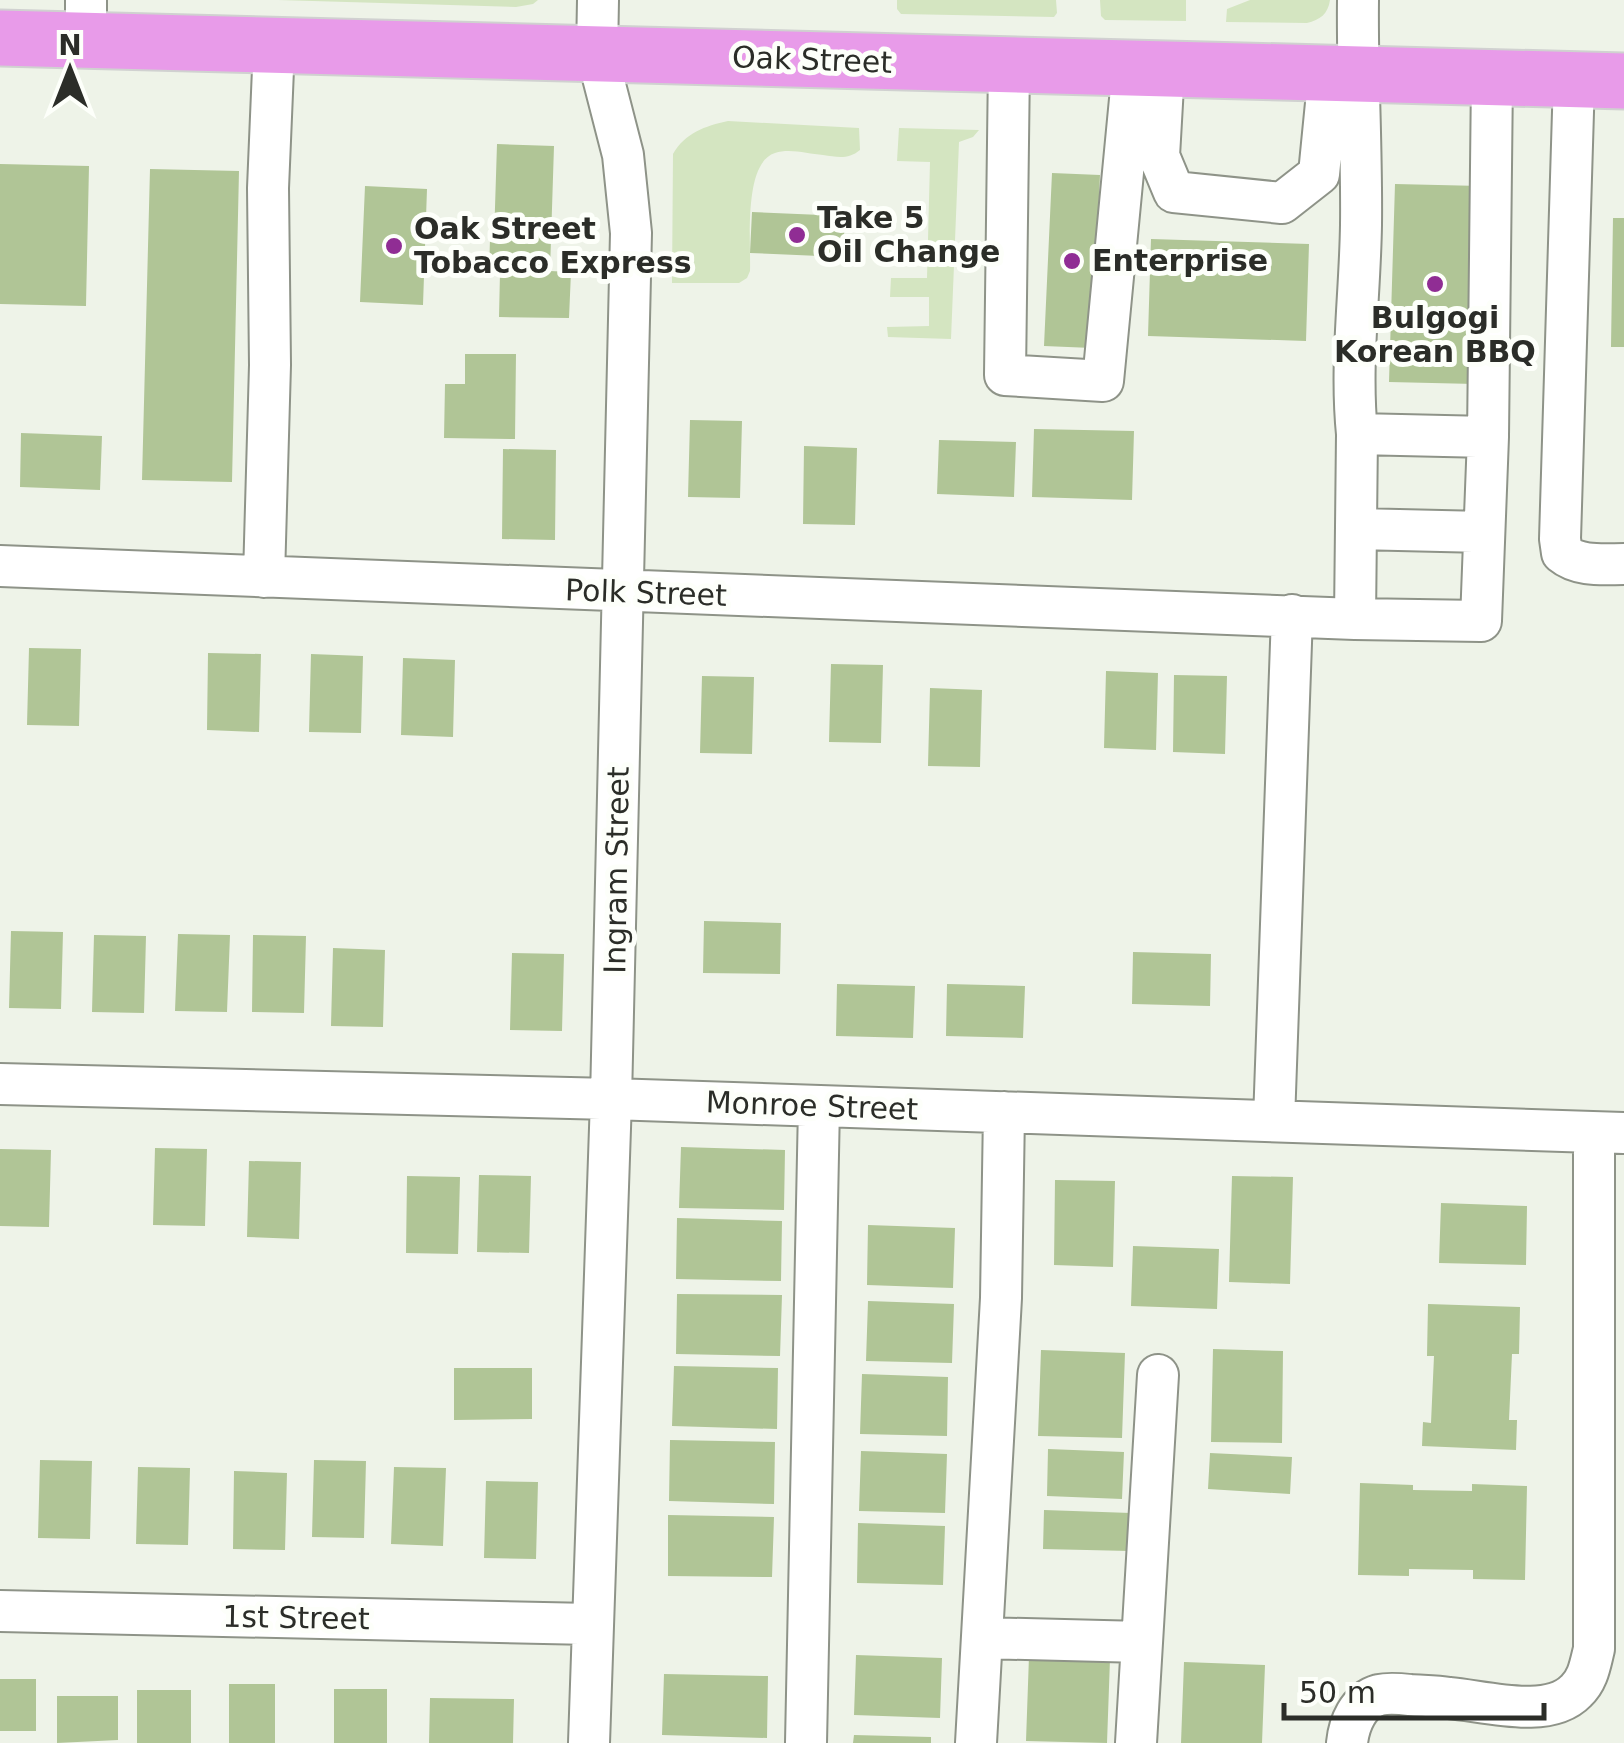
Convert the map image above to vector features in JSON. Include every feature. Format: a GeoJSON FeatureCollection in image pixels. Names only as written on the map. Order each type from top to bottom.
{"type":"FeatureCollection","features":[{"type":"Feature","properties":{"kind":"highway","name":"Oak Street"},"geometry":{"type":"LineString","coordinates":[[0,38],[86,20],[274,45],[1599,80]]}},
{"type":"Feature","properties":{"kind":"street","name":"Ingram Street"},"geometry":{"type":"LineString","coordinates":[[589,1743],[611,1100],[630,232],[622,155],[597,54],[598,0]]}},
{"type":"Feature","properties":{"kind":"street"},"geometry":{"type":"LineString","coordinates":[[1148,68],[1159,156],[1174,192],[1282,202],[1318,174],[1358,0]]}},
{"type":"Feature","properties":{"kind":"street"},"geometry":{"type":"LineString","coordinates":[[264,577],[270,365],[268,188],[274,45]]}},
{"type":"Feature","properties":{"kind":"street"},"geometry":{"type":"LineString","coordinates":[[1009,65],[1005,376],[1103,381],[1122,187],[1148,68]]}},
{"type":"Feature","properties":{"kind":"street"},"geometry":{"type":"LineString","coordinates":[[1343,73],[1361,224],[1353,396],[1357,434],[1356,619]]}},
{"type":"Feature","properties":{"kind":"street"},"geometry":{"type":"LineString","coordinates":[[1356,530],[1484,532],[1492,78]]}},
{"type":"Feature","properties":{"kind":"street"},"geometry":{"type":"LineString","coordinates":[[1599,80],[1560,539],[1562,553],[1570,560],[1624,564]]}},
{"type":"Feature","properties":{"kind":"street"},"geometry":{"type":"LineString","coordinates":[[1357,434],[1488,437]]}},
{"type":"Feature","properties":{"kind":"street","name":"Polk Street"},"geometry":{"type":"LineString","coordinates":[[0,566],[1481,621],[1484,532]]}},
{"type":"Feature","properties":{"kind":"street"},"geometry":{"type":"LineString","coordinates":[[1274,1121],[1292,615]]}},
{"type":"Feature","properties":{"kind":"street","name":"Monroe Street"},"geometry":{"type":"LineString","coordinates":[[0,1084],[1609,1133]]}},
{"type":"Feature","properties":{"kind":"street"},"geometry":{"type":"LineString","coordinates":[[806,1743],[819,1106]]}},
{"type":"Feature","properties":{"kind":"street"},"geometry":{"type":"LineString","coordinates":[[976,1743],[1000,1298],[1004,1112]]}},
{"type":"Feature","properties":{"kind":"street"},"geometry":{"type":"LineString","coordinates":[[1346,1743],[1348,1726],[1364,1702],[1380,1695],[1447,1697],[1529,1707],[1566,1700],[1587,1678],[1594,1650],[1609,1133]]}},
{"type":"Feature","properties":{"kind":"street"},"geometry":{"type":"LineString","coordinates":[[1136,1743],[1158,1375]]}},
{"type":"Feature","properties":{"kind":"street","name":"1st Street"},"geometry":{"type":"LineString","coordinates":[[0,1611],[591,1624]]}},
{"type":"Feature","properties":{"kind":"street"},"geometry":{"type":"LineString","coordinates":[[982,1638],[1142,1642]]}},
{"type":"Feature","properties":{"kind":"green space"},"geometry":{"type":"Polygon","coordinates":[[[278,0],[538,0],[516,7],[278,0]]]}},
{"type":"Feature","properties":{"kind":"green space"},"geometry":{"type":"Polygon","coordinates":[[[897,0],[1056,0],[1057,13],[1054,17],[901,14],[897,0]]]}},
{"type":"Feature","properties":{"kind":"green space"},"geometry":{"type":"Polygon","coordinates":[[[1100,0],[1186,0],[1186,21],[1105,20],[1100,0]]]}},
{"type":"Feature","properties":{"kind":"green space"},"geometry":{"type":"Polygon","coordinates":[[[1250,0],[1330,0],[1323,16],[1307,23],[1226,22],[1227,9],[1250,0]]]}},
{"type":"Feature","properties":{"kind":"green space"},"geometry":{"type":"Polygon","coordinates":[[[728,121],[859,128],[860,150],[842,157],[781,152],[765,160],[753,187],[747,278],[739,283],[672,283],[673,154],[696,132],[728,121]]]}},
{"type":"Feature","properties":{"kind":"green space"},"geometry":{"type":"Polygon","coordinates":[[[899,128],[979,130],[959,142],[951,339],[888,337],[887,327],[929,326],[929,297],[890,297],[891,278],[927,278],[930,162],[897,161],[899,128]]]}},
{"type":"Feature","properties":{"kind":"building"},"geometry":{"type":"Polygon","coordinates":[[[497,144],[554,146],[550,271],[571,272],[569,318],[499,317],[500,273],[489,272],[497,144]]]}},
{"type":"Feature","properties":{"kind":"building"},"geometry":{"type":"Polygon","coordinates":[[[0,164],[89,166],[86,306],[0,304],[0,164]]]}},
{"type":"Feature","properties":{"kind":"building"},"geometry":{"type":"Polygon","coordinates":[[[150,169],[239,171],[232,482],[142,480],[150,169]]]}},
{"type":"Feature","properties":{"kind":"building","name":"Enterprise"},"geometry":{"type":"Polygon","coordinates":[[[1052,173],[1100,175],[1092,348],[1044,346],[1052,173]]]}},
{"type":"Feature","properties":{"kind":"building","name":"Bulgogi Korean BBQ"},"geometry":{"type":"Polygon","coordinates":[[[1395,184],[1481,186],[1475,384],[1389,382],[1395,184]]]}},
{"type":"Feature","properties":{"kind":"building","name":"Oak Street Tobacco Express"},"geometry":{"type":"Polygon","coordinates":[[[365,186],[427,189],[423,305],[360,302],[365,186]]]}},
{"type":"Feature","properties":{"kind":"building","name":"Take 5 Oil Change"},"geometry":{"type":"Polygon","coordinates":[[[752,212],[845,216],[843,257],[750,253],[752,212]]]}},
{"type":"Feature","properties":{"kind":"building"},"geometry":{"type":"Polygon","coordinates":[[[1613,218],[1624,218],[1624,347],[1611,347],[1613,218]]]}},
{"type":"Feature","properties":{"kind":"building"},"geometry":{"type":"Polygon","coordinates":[[[1151,239],[1309,244],[1306,341],[1148,336],[1151,239]]]}},
{"type":"Feature","properties":{"kind":"building"},"geometry":{"type":"Polygon","coordinates":[[[465,354],[516,354],[515,439],[444,438],[445,384],[465,384],[465,354]]]}},
{"type":"Feature","properties":{"kind":"building"},"geometry":{"type":"Polygon","coordinates":[[[690,420],[742,421],[740,498],[688,497],[690,420]]]}},
{"type":"Feature","properties":{"kind":"building"},"geometry":{"type":"Polygon","coordinates":[[[1034,429],[1134,431],[1132,500],[1032,497],[1034,429]]]}},
{"type":"Feature","properties":{"kind":"building"},"geometry":{"type":"Polygon","coordinates":[[[21,433],[102,436],[100,490],[20,487],[21,433]]]}},
{"type":"Feature","properties":{"kind":"building"},"geometry":{"type":"Polygon","coordinates":[[[939,440],[1016,442],[1014,497],[937,494],[939,440]]]}},
{"type":"Feature","properties":{"kind":"building"},"geometry":{"type":"Polygon","coordinates":[[[804,446],[857,448],[855,525],[803,524],[804,446]]]}},
{"type":"Feature","properties":{"kind":"building"},"geometry":{"type":"Polygon","coordinates":[[[503,449],[556,450],[555,540],[502,539],[503,449]]]}},
{"type":"Feature","properties":{"kind":"building"},"geometry":{"type":"Polygon","coordinates":[[[29,648],[81,649],[79,726],[27,725],[29,648]]]}},
{"type":"Feature","properties":{"kind":"building"},"geometry":{"type":"Polygon","coordinates":[[[208,653],[261,654],[259,732],[207,730],[208,653]]]}},
{"type":"Feature","properties":{"kind":"building"},"geometry":{"type":"Polygon","coordinates":[[[311,654],[363,656],[361,733],[309,732],[311,654]]]}},
{"type":"Feature","properties":{"kind":"building"},"geometry":{"type":"Polygon","coordinates":[[[403,658],[455,660],[453,737],[401,735],[403,658]]]}},
{"type":"Feature","properties":{"kind":"building"},"geometry":{"type":"Polygon","coordinates":[[[831,664],[883,665],[881,743],[829,742],[831,664]]]}},
{"type":"Feature","properties":{"kind":"building"},"geometry":{"type":"Polygon","coordinates":[[[1106,671],[1158,673],[1156,750],[1104,748],[1106,671]]]}},
{"type":"Feature","properties":{"kind":"building"},"geometry":{"type":"Polygon","coordinates":[[[1174,675],[1227,676],[1225,754],[1173,752],[1174,675]]]}},
{"type":"Feature","properties":{"kind":"building"},"geometry":{"type":"Polygon","coordinates":[[[702,676],[754,677],[752,754],[700,753],[702,676]]]}},
{"type":"Feature","properties":{"kind":"building"},"geometry":{"type":"Polygon","coordinates":[[[930,688],[982,690],[980,767],[928,766],[930,688]]]}},
{"type":"Feature","properties":{"kind":"building"},"geometry":{"type":"Polygon","coordinates":[[[704,921],[781,923],[780,974],[703,973],[704,921]]]}},
{"type":"Feature","properties":{"kind":"building"},"geometry":{"type":"Polygon","coordinates":[[[11,931],[63,932],[61,1009],[9,1008],[11,931]]]}},
{"type":"Feature","properties":{"kind":"building"},"geometry":{"type":"Polygon","coordinates":[[[178,934],[230,935],[227,1012],[175,1011],[178,934]]]}},
{"type":"Feature","properties":{"kind":"building"},"geometry":{"type":"Polygon","coordinates":[[[94,935],[146,936],[144,1013],[92,1012],[94,935]]]}},
{"type":"Feature","properties":{"kind":"building"},"geometry":{"type":"Polygon","coordinates":[[[253,935],[306,936],[304,1013],[252,1012],[253,935]]]}},
{"type":"Feature","properties":{"kind":"building"},"geometry":{"type":"Polygon","coordinates":[[[333,948],[385,950],[383,1027],[331,1026],[333,948]]]}},
{"type":"Feature","properties":{"kind":"building"},"geometry":{"type":"Polygon","coordinates":[[[1133,952],[1211,954],[1210,1006],[1132,1004],[1133,952]]]}},
{"type":"Feature","properties":{"kind":"building"},"geometry":{"type":"Polygon","coordinates":[[[512,953],[564,954],[562,1031],[510,1030],[512,953]]]}},
{"type":"Feature","properties":{"kind":"building"},"geometry":{"type":"Polygon","coordinates":[[[837,984],[915,986],[913,1038],[836,1036],[837,984]]]}},
{"type":"Feature","properties":{"kind":"building"},"geometry":{"type":"Polygon","coordinates":[[[947,984],[1025,986],[1023,1038],[946,1036],[947,984]]]}},
{"type":"Feature","properties":{"kind":"building"},"geometry":{"type":"Polygon","coordinates":[[[681,1147],[785,1150],[784,1210],[679,1208],[681,1147]]]}},
{"type":"Feature","properties":{"kind":"building"},"geometry":{"type":"Polygon","coordinates":[[[155,1148],[207,1149],[205,1226],[153,1225],[155,1148]]]}},
{"type":"Feature","properties":{"kind":"building"},"geometry":{"type":"Polygon","coordinates":[[[0,1149],[51,1150],[49,1227],[0,1226],[0,1149]]]}},
{"type":"Feature","properties":{"kind":"building"},"geometry":{"type":"Polygon","coordinates":[[[249,1161],[301,1162],[299,1239],[247,1237],[249,1161]]]}},
{"type":"Feature","properties":{"kind":"building"},"geometry":{"type":"Polygon","coordinates":[[[479,1175],[531,1176],[529,1253],[477,1252],[479,1175]]]}},
{"type":"Feature","properties":{"kind":"building"},"geometry":{"type":"Polygon","coordinates":[[[407,1176],[460,1177],[458,1254],[406,1253],[407,1176]]]}},
{"type":"Feature","properties":{"kind":"building"},"geometry":{"type":"Polygon","coordinates":[[[1232,1176],[1293,1177],[1290,1284],[1229,1282],[1232,1176]]]}},
{"type":"Feature","properties":{"kind":"building"},"geometry":{"type":"Polygon","coordinates":[[[1055,1180],[1115,1181],[1113,1267],[1054,1265],[1055,1180]]]}},
{"type":"Feature","properties":{"kind":"building"},"geometry":{"type":"Polygon","coordinates":[[[1441,1203],[1527,1206],[1526,1265],[1439,1263],[1441,1203]]]}},
{"type":"Feature","properties":{"kind":"building"},"geometry":{"type":"Polygon","coordinates":[[[677,1218],[782,1221],[781,1281],[676,1279],[677,1218]]]}},
{"type":"Feature","properties":{"kind":"building"},"geometry":{"type":"Polygon","coordinates":[[[868,1225],[955,1228],[953,1288],[867,1285],[868,1225]]]}},
{"type":"Feature","properties":{"kind":"building"},"geometry":{"type":"Polygon","coordinates":[[[1133,1246],[1219,1249],[1217,1309],[1131,1306],[1133,1246]]]}},
{"type":"Feature","properties":{"kind":"building"},"geometry":{"type":"Polygon","coordinates":[[[677,1294],[782,1295],[780,1356],[676,1354],[677,1294]]]}},
{"type":"Feature","properties":{"kind":"building"},"geometry":{"type":"Polygon","coordinates":[[[868,1301],[954,1304],[952,1363],[866,1361],[868,1301]]]}},
{"type":"Feature","properties":{"kind":"building"},"geometry":{"type":"Polygon","coordinates":[[[1428,1304],[1520,1307],[1519,1354],[1512,1354],[1509,1420],[1517,1420],[1516,1450],[1422,1446],[1423,1422],[1431,1423],[1434,1356],[1427,1356],[1428,1304]]]}},
{"type":"Feature","properties":{"kind":"building"},"geometry":{"type":"Polygon","coordinates":[[[1213,1349],[1283,1351],[1282,1443],[1211,1442],[1213,1349]]]}},
{"type":"Feature","properties":{"kind":"building"},"geometry":{"type":"Polygon","coordinates":[[[1041,1350],[1125,1353],[1122,1438],[1038,1436],[1041,1350]]]}},
{"type":"Feature","properties":{"kind":"building"},"geometry":{"type":"Polygon","coordinates":[[[674,1366],[778,1368],[777,1429],[672,1426],[674,1366]]]}},
{"type":"Feature","properties":{"kind":"building"},"geometry":{"type":"Polygon","coordinates":[[[454,1368],[532,1368],[532,1419],[454,1420],[454,1368]]]}},
{"type":"Feature","properties":{"kind":"building"},"geometry":{"type":"Polygon","coordinates":[[[862,1374],[948,1377],[947,1436],[860,1434],[862,1374]]]}},
{"type":"Feature","properties":{"kind":"building"},"geometry":{"type":"Polygon","coordinates":[[[670,1440],[775,1442],[774,1504],[669,1501],[670,1440]]]}},
{"type":"Feature","properties":{"kind":"building"},"geometry":{"type":"Polygon","coordinates":[[[1048,1449],[1124,1452],[1122,1499],[1047,1496],[1048,1449]]]}},
{"type":"Feature","properties":{"kind":"building"},"geometry":{"type":"Polygon","coordinates":[[[861,1451],[947,1454],[945,1513],[859,1511],[861,1451]]]}},
{"type":"Feature","properties":{"kind":"building"},"geometry":{"type":"Polygon","coordinates":[[[1210,1453],[1292,1457],[1290,1494],[1208,1489],[1210,1453]]]}},
{"type":"Feature","properties":{"kind":"building"},"geometry":{"type":"Polygon","coordinates":[[[40,1460],[92,1461],[90,1539],[38,1538],[40,1460]]]}},
{"type":"Feature","properties":{"kind":"building"},"geometry":{"type":"Polygon","coordinates":[[[314,1460],[366,1461],[364,1538],[312,1537],[314,1460]]]}},
{"type":"Feature","properties":{"kind":"building"},"geometry":{"type":"Polygon","coordinates":[[[138,1467],[190,1468],[188,1545],[136,1544],[138,1467]]]}},
{"type":"Feature","properties":{"kind":"building"},"geometry":{"type":"Polygon","coordinates":[[[394,1467],[446,1468],[443,1546],[391,1544],[394,1467]]]}},
{"type":"Feature","properties":{"kind":"building"},"geometry":{"type":"Polygon","coordinates":[[[234,1471],[287,1473],[285,1550],[233,1549],[234,1471]]]}},
{"type":"Feature","properties":{"kind":"building"},"geometry":{"type":"Polygon","coordinates":[[[486,1481],[538,1482],[536,1559],[484,1558],[486,1481]]]}},
{"type":"Feature","properties":{"kind":"building"},"geometry":{"type":"Polygon","coordinates":[[[1360,1483],[1413,1485],[1413,1490],[1472,1491],[1472,1484],[1527,1486],[1525,1580],[1473,1579],[1473,1570],[1409,1569],[1409,1576],[1358,1575],[1360,1483]]]}},
{"type":"Feature","properties":{"kind":"building"},"geometry":{"type":"Polygon","coordinates":[[[1044,1510],[1131,1513],[1130,1551],[1043,1549],[1044,1510]]]}},
{"type":"Feature","properties":{"kind":"building"},"geometry":{"type":"Polygon","coordinates":[[[668,1515],[774,1517],[772,1577],[668,1576],[668,1515]]]}},
{"type":"Feature","properties":{"kind":"building"},"geometry":{"type":"Polygon","coordinates":[[[858,1523],[945,1526],[943,1585],[857,1583],[858,1523]]]}},
{"type":"Feature","properties":{"kind":"building"},"geometry":{"type":"Polygon","coordinates":[[[856,1655],[942,1658],[940,1718],[854,1715],[856,1655]]]}},
{"type":"Feature","properties":{"kind":"building"},"geometry":{"type":"Polygon","coordinates":[[[1029,1656],[1110,1659],[1107,1743],[1026,1741],[1029,1656]]]}},
{"type":"Feature","properties":{"kind":"building"},"geometry":{"type":"Polygon","coordinates":[[[1184,1662],[1265,1665],[1262,1743],[1181,1743],[1184,1662]]]}},
{"type":"Feature","properties":{"kind":"building"},"geometry":{"type":"Polygon","coordinates":[[[664,1674],[768,1676],[767,1738],[662,1735],[664,1674]]]}},
{"type":"Feature","properties":{"kind":"building"},"geometry":{"type":"Polygon","coordinates":[[[0,1679],[36,1679],[36,1731],[0,1731],[0,1679]]]}},
{"type":"Feature","properties":{"kind":"building"},"geometry":{"type":"Polygon","coordinates":[[[229,1684],[275,1684],[275,1743],[229,1743],[229,1684]]]}},
{"type":"Feature","properties":{"kind":"building"},"geometry":{"type":"Polygon","coordinates":[[[334,1689],[387,1689],[387,1743],[334,1743],[334,1689]]]}},
{"type":"Feature","properties":{"kind":"building"},"geometry":{"type":"Polygon","coordinates":[[[137,1690],[191,1690],[191,1743],[137,1743],[137,1690]]]}},
{"type":"Feature","properties":{"kind":"building"},"geometry":{"type":"Polygon","coordinates":[[[57,1696],[118,1696],[118,1740],[57,1743],[57,1696]]]}},
{"type":"Feature","properties":{"kind":"building"},"geometry":{"type":"Polygon","coordinates":[[[430,1698],[514,1699],[513,1743],[429,1743],[430,1698]]]}},
{"type":"Feature","properties":{"kind":"building"},"geometry":{"type":"Polygon","coordinates":[[[854,1735],[931,1737],[931,1743],[853,1743],[854,1735]]]}},
{"type":"Feature","properties":{"kind":"place","name":"Take 5 Oil Change"},"geometry":{"type":"Point","coordinates":[797,235]}},
{"type":"Feature","properties":{"kind":"place","name":"Oak Street Tobacco Express"},"geometry":{"type":"Point","coordinates":[394,246]}},
{"type":"Feature","properties":{"kind":"place","name":"Enterprise"},"geometry":{"type":"Point","coordinates":[1072,261]}},
{"type":"Feature","properties":{"kind":"place","name":"Bulgogi Korean BBQ"},"geometry":{"type":"Point","coordinates":[1435,284]}}]}
